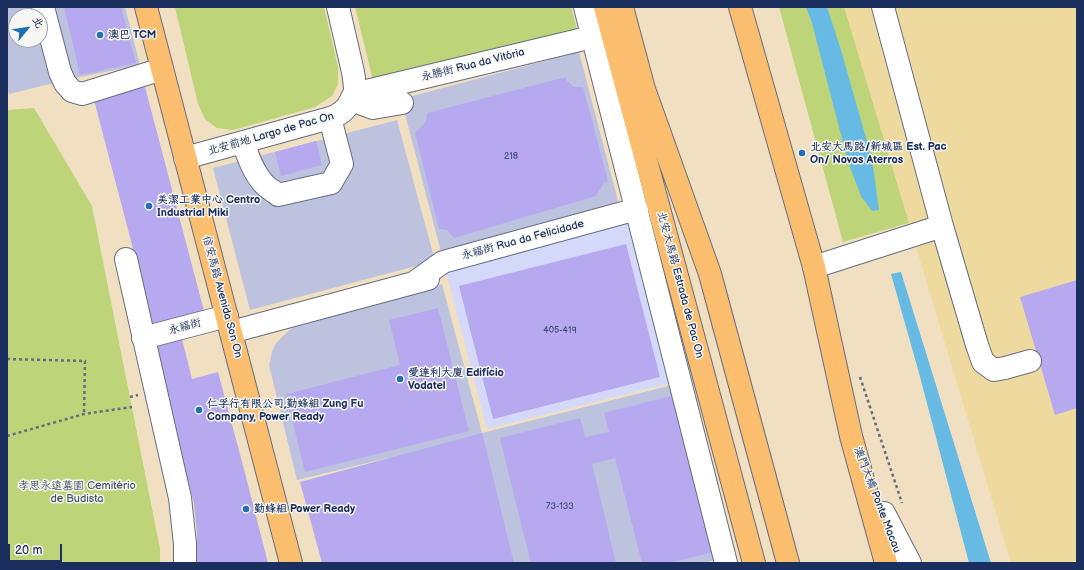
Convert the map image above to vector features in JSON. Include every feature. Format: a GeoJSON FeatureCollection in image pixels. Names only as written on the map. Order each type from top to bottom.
{"type":"FeatureCollection","features":[{"type":"Feature","properties":{"kind":"main road","name":"信安馬路 Avenida Son On"},"geometry":{"type":"LineString","coordinates":[[146,7],[291,563]]}},
{"type":"Feature","properties":{"kind":"main road","name":"北安大馬路 Estrada de Pac On"},"geometry":{"type":"LineString","coordinates":[[605,7],[754,563]]}},
{"type":"Feature","properties":{"kind":"main road"},"geometry":{"type":"LineString","coordinates":[[622,7],[644,89],[710,274],[788,563]]}},
{"type":"Feature","properties":{"kind":"main road"},"geometry":{"type":"LineString","coordinates":[[740,7],[814,267],[851,436],[886,563]]}},
{"type":"Feature","properties":{"kind":"main road","name":"澳門大橋 Ponte Macau"},"geometry":{"type":"LineString","coordinates":[[851,436],[894,510],[901,563]]}},
{"type":"Feature","properties":{"kind":"street"},"geometry":{"type":"LineString","coordinates":[[43,7],[60,72],[65,83],[72,91],[82,94],[162,69]]}},
{"type":"Feature","properties":{"kind":"street"},"geometry":{"type":"LineString","coordinates":[[338,7],[354,72],[355,81],[353,97],[373,108],[402,102]]}},
{"type":"Feature","properties":{"kind":"street","name":"北安大馬路 Estrada de Pac On"},"geometry":{"type":"LineString","coordinates":[[585,7],[726,563]]}},
{"type":"Feature","properties":{"kind":"street"},"geometry":{"type":"LineString","coordinates":[[882,7],[942,226],[983,362],[994,370],[1030,361]]}},
{"type":"Feature","properties":{"kind":"street","name":"永勝街 Rua da Vitória"},"geometry":{"type":"LineString","coordinates":[[353,97],[592,37]]}},
{"type":"Feature","properties":{"kind":"street","name":"北安前地 Largo de Pac On"},"geometry":{"type":"LineString","coordinates":[[185,158],[337,116],[343,111],[353,97]]}},
{"type":"Feature","properties":{"kind":"street"},"geometry":{"type":"LineString","coordinates":[[243,142],[248,157],[255,170],[265,185],[278,195],[331,183],[342,164],[330,118]]}},
{"type":"Feature","properties":{"kind":"street","name":"永福街 Rua da Felicidade"},"geometry":{"type":"LineString","coordinates":[[415,282],[443,262],[637,209]]}},
{"type":"Feature","properties":{"kind":"street"},"geometry":{"type":"LineString","coordinates":[[814,267],[942,226]]}},
{"type":"Feature","properties":{"kind":"street"},"geometry":{"type":"LineString","coordinates":[[126,259],[180,498],[185,544],[185,563]]}},
{"type":"Feature","properties":{"kind":"street","name":"永福街 Rua da Felicidade"},"geometry":{"type":"LineString","coordinates":[[229,324],[446,274]]}},
{"type":"Feature","properties":{"kind":"street","name":"永福街"},"geometry":{"type":"LineString","coordinates":[[144,338],[229,324]]}},
{"type":"Feature","properties":{"kind":"street"},"geometry":{"type":"LineString","coordinates":[[732,563],[740,532],[739,505]]}},
{"type":"Feature","properties":{"kind":"street"},"geometry":{"type":"LineString","coordinates":[[894,510],[910,563]]}},
{"type":"Feature","properties":{"kind":"path"},"geometry":{"type":"LineString","coordinates":[[7,359],[85,361],[84,414]]}},
{"type":"Feature","properties":{"kind":"path"},"geometry":{"type":"LineString","coordinates":[[859,374],[894,510]]}},
{"type":"Feature","properties":{"kind":"path"},"geometry":{"type":"LineString","coordinates":[[7,436],[84,414],[132,407]]}},
{"type":"Feature","properties":{"kind":"shaded area"},"geometry":{"type":"Polygon","coordinates":[[[7,7],[125,7],[140,65],[70,79],[9,94],[7,88],[7,7]]]}},
{"type":"Feature","properties":{"kind":"shaded area"},"geometry":{"type":"Polygon","coordinates":[[[579,52],[619,205],[441,252],[401,99],[579,52]]]}},
{"type":"Feature","properties":{"kind":"shaded area"},"geometry":{"type":"Polygon","coordinates":[[[397,120],[435,261],[250,310],[213,168],[397,120]]]}},
{"type":"Feature","properties":{"kind":"shaded area"},"geometry":{"type":"Polygon","coordinates":[[[628,221],[671,383],[487,429],[445,268],[628,221]]]}},
{"type":"Feature","properties":{"kind":"shaded area"},"geometry":{"type":"Polygon","coordinates":[[[442,284],[482,433],[672,385],[716,560],[702,563],[514,563],[388,458],[297,480],[269,365],[276,343],[292,328],[303,322],[442,284]]]}},
{"type":"Feature","properties":{"kind":"green space"},"geometry":{"type":"Polygon","coordinates":[[[175,7],[324,7],[338,67],[338,84],[332,96],[315,107],[233,130],[217,128],[205,119],[198,104],[175,7]]]}},
{"type":"Feature","properties":{"kind":"green space"},"geometry":{"type":"Polygon","coordinates":[[[355,7],[571,7],[577,30],[373,80],[355,7]]]}},
{"type":"Feature","properties":{"kind":"green space"},"geometry":{"type":"Polygon","coordinates":[[[779,7],[870,7],[926,218],[843,242],[779,7]]]}},
{"type":"Feature","properties":{"kind":"green space","name":"孝思永遠墓園 Cemitério de Budista"},"geometry":{"type":"Polygon","coordinates":[[[34,108],[92,206],[160,549],[160,563],[7,563],[7,110],[34,108]]]}},
{"type":"Feature","properties":{"kind":"sand"},"geometry":{"type":"Polygon","coordinates":[[[844,7],[1077,7],[1077,563],[1011,563],[844,7]]]}},
{"type":"Feature","properties":{"kind":"water"},"geometry":{"type":"Polygon","coordinates":[[[806,7],[827,7],[841,50],[872,159],[879,210],[872,211],[861,196],[848,162],[812,23],[806,7]]]}},
{"type":"Feature","properties":{"kind":"water"},"geometry":{"type":"Polygon","coordinates":[[[901,272],[991,563],[969,563],[919,373],[891,274],[901,272]]]}},
{"type":"Feature","properties":{"kind":"building","name":"澳巴 TCM"},"geometry":{"type":"Polygon","coordinates":[[[64,7],[121,7],[136,63],[80,75],[64,7]]]}},
{"type":"Feature","properties":{"kind":"building"},"geometry":{"type":"Polygon","coordinates":[[[566,77],[567,81],[574,87],[583,87],[608,181],[604,183],[596,196],[454,238],[447,230],[439,229],[415,133],[426,121],[427,113],[566,77]]]}},
{"type":"Feature","properties":{"kind":"building","name":"美潔工業中心 Centro Industrial Miki"},"geometry":{"type":"Polygon","coordinates":[[[145,87],[204,311],[153,325],[94,100],[145,87]]]}},
{"type":"Feature","properties":{"kind":"building"},"geometry":{"type":"Polygon","coordinates":[[[316,141],[322,165],[281,176],[275,152],[316,141]]]}},
{"type":"Feature","properties":{"kind":"building"},"geometry":{"type":"Polygon","coordinates":[[[626,244],[660,377],[493,419],[459,286],[626,244]]]}},
{"type":"Feature","properties":{"kind":"building"},"geometry":{"type":"Polygon","coordinates":[[[1077,280],[1077,408],[1055,415],[1020,297],[1077,280]]]}},
{"type":"Feature","properties":{"kind":"building","name":"愛達利大廈 Edifício Vodatel"},"geometry":{"type":"Polygon","coordinates":[[[438,308],[469,431],[305,472],[286,394],[400,365],[389,320],[438,308]]]}},
{"type":"Feature","properties":{"kind":"building"},"geometry":{"type":"Polygon","coordinates":[[[182,339],[192,379],[218,372],[268,563],[197,563],[197,533],[194,504],[154,346],[182,339]]]}},
{"type":"Feature","properties":{"kind":"building"},"geometry":{"type":"Polygon","coordinates":[[[679,394],[718,551],[669,563],[642,563],[615,458],[592,464],[616,563],[531,563],[500,438],[580,418],[585,437],[609,432],[604,413],[679,394]]]}},
{"type":"Feature","properties":{"kind":"building"},"geometry":{"type":"Polygon","coordinates":[[[482,433],[514,563],[322,563],[300,482],[482,433]]]}},
{"type":"Feature","properties":{"kind":"place","name":"澳巴 TCM"},"geometry":{"type":"Point","coordinates":[100,35]}},
{"type":"Feature","properties":{"kind":"place","name":"北安大馬路/新城區 Est. Pac On/ Novos Aterros"},"geometry":{"type":"Point","coordinates":[802,153]}},
{"type":"Feature","properties":{"kind":"place","name":"美潔工業中心 Centro Industrial Miki"},"geometry":{"type":"Point","coordinates":[149,206]}},
{"type":"Feature","properties":{"kind":"place","name":"愛達利大廈 Edifício Vodatel"},"geometry":{"type":"Point","coordinates":[400,379]}},
{"type":"Feature","properties":{"kind":"place","name":"仁孚行有限公司,勤蜂組 Zung Fu Company, Power Ready"},"geometry":{"type":"Point","coordinates":[199,410]}},
{"type":"Feature","properties":{"kind":"place","name":"勤蜂組 Power Ready"},"geometry":{"type":"Point","coordinates":[246,509]}}]}
